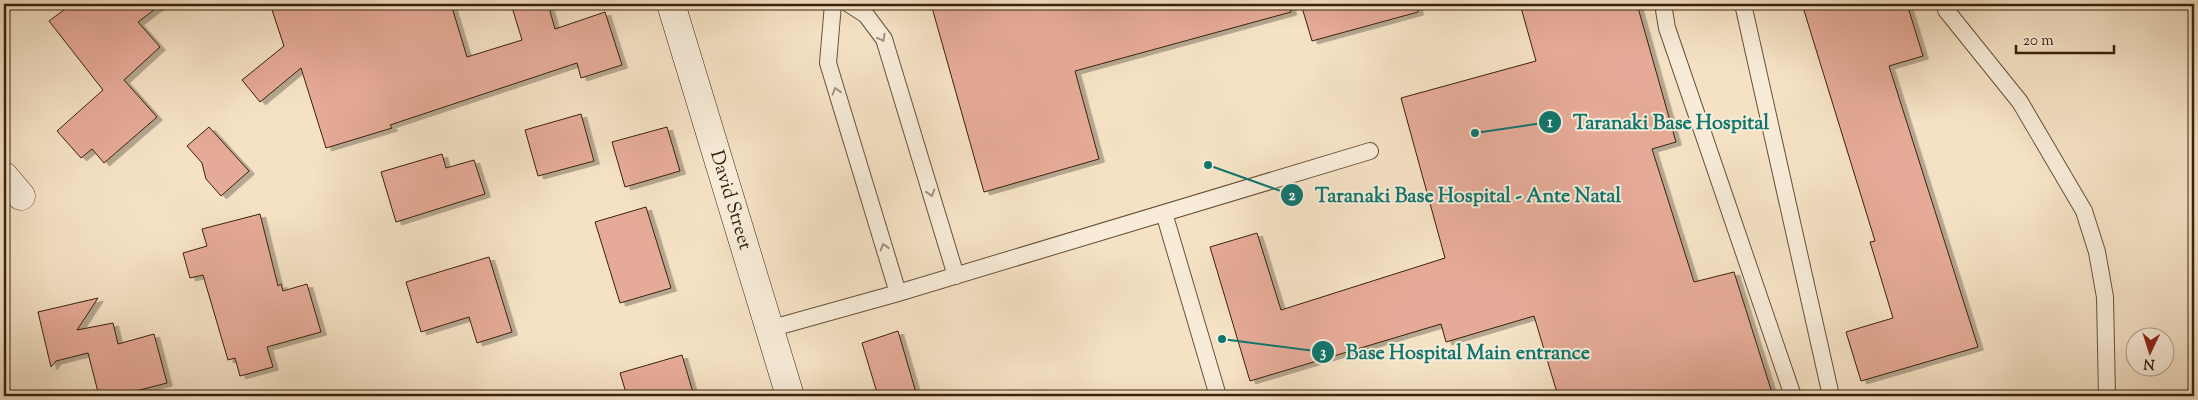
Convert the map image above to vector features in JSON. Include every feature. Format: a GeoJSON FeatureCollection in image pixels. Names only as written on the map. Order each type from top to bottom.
{"type":"FeatureCollection","features":[{"type":"Feature","properties":{"kind":"street","name":"David Street"},"geometry":{"type":"LineString","coordinates":[[671,4],[790,396]]}},
{"type":"Feature","properties":{"kind":"lane"},"geometry":{"type":"LineString","coordinates":[[833,4],[828,63],[898,293]]}},
{"type":"Feature","properties":{"kind":"lane"},"geometry":{"type":"LineString","coordinates":[[849,4],[866,15],[884,39],[956,276]]}},
{"type":"Feature","properties":{"kind":"lane"},"geometry":{"type":"LineString","coordinates":[[1663,4],[1667,28],[1793,396]]}},
{"type":"Feature","properties":{"kind":"lane"},"geometry":{"type":"LineString","coordinates":[[1743,4],[1831,396]]}},
{"type":"Feature","properties":{"kind":"lane"},"geometry":{"type":"LineString","coordinates":[[1946,10],[2020,102],[2084,212],[2096,252],[2105,297],[2107,396]]}},
{"type":"Feature","properties":{"kind":"lane"},"geometry":{"type":"LineString","coordinates":[[769,329],[956,276],[1370,151]]}},
{"type":"Feature","properties":{"kind":"lane"},"geometry":{"type":"LineString","coordinates":[[1164,214],[1218,396]]}},
{"type":"Feature","properties":{"kind":"building"},"geometry":{"type":"Polygon","coordinates":[[[72,4],[162,4],[138,22],[160,47],[124,80],[157,117],[104,163],[92,149],[81,158],[57,131],[103,90],[49,21],[72,4]]]}},
{"type":"Feature","properties":{"kind":"building"},"geometry":{"type":"Polygon","coordinates":[[[270,4],[451,4],[467,57],[522,40],[511,4],[548,4],[555,29],[605,12],[622,65],[581,78],[577,63],[390,125],[392,128],[326,148],[301,68],[260,102],[242,80],[284,46],[270,4]]]}},
{"type":"Feature","properties":{"kind":"building"},"geometry":{"type":"Polygon","coordinates":[[[931,4],[1290,4],[1291,12],[1075,71],[1099,159],[984,192],[931,4]]]}},
{"type":"Feature","properties":{"kind":"building"},"geometry":{"type":"Polygon","coordinates":[[[1301,4],[1417,4],[1418,12],[1312,41],[1301,4]]]}},
{"type":"Feature","properties":{"kind":"building"},"geometry":{"type":"Polygon","coordinates":[[[1520,4],[1637,4],[1676,142],[1652,149],[1694,282],[1734,272],[1773,396],[1558,396],[1534,316],[1446,342],[1441,324],[1250,381],[1210,247],[1257,233],[1281,310],[1445,258],[1401,98],[1536,61],[1520,4]]]}},
{"type":"Feature","properties":{"kind":"building"},"geometry":{"type":"Polygon","coordinates":[[[1802,4],[1907,4],[1923,56],[1889,66],[1978,347],[1861,381],[1846,332],[1893,318],[1870,242],[1875,241],[1802,4]]]}},
{"type":"Feature","properties":{"kind":"building"},"geometry":{"type":"Polygon","coordinates":[[[581,114],[594,161],[538,176],[525,130],[581,114]]]}},
{"type":"Feature","properties":{"kind":"building"},"geometry":{"type":"Polygon","coordinates":[[[209,127],[249,171],[221,196],[206,179],[202,163],[187,146],[209,127]]]}},
{"type":"Feature","properties":{"kind":"building"},"geometry":{"type":"Polygon","coordinates":[[[667,127],[680,171],[625,187],[612,142],[667,127]]]}},
{"type":"Feature","properties":{"kind":"building"},"geometry":{"type":"Polygon","coordinates":[[[442,154],[446,168],[474,160],[485,194],[396,222],[381,172],[442,154]]]}},
{"type":"Feature","properties":{"kind":"building"},"geometry":{"type":"Polygon","coordinates":[[[646,207],[671,288],[620,303],[595,222],[646,207]]]}},
{"type":"Feature","properties":{"kind":"building"},"geometry":{"type":"Polygon","coordinates":[[[260,214],[278,286],[281,284],[283,291],[307,284],[321,332],[267,347],[273,367],[240,376],[235,358],[228,360],[203,275],[190,278],[183,253],[207,246],[202,229],[260,214]]]}},
{"type":"Feature","properties":{"kind":"building"},"geometry":{"type":"Polygon","coordinates":[[[489,257],[512,332],[477,343],[469,317],[421,332],[406,282],[489,257]]]}},
{"type":"Feature","properties":{"kind":"building"},"geometry":{"type":"Polygon","coordinates":[[[98,298],[77,330],[113,323],[118,344],[154,334],[167,383],[116,396],[99,396],[88,353],[56,361],[51,367],[38,312],[98,298]]]}},
{"type":"Feature","properties":{"kind":"building"},"geometry":{"type":"Polygon","coordinates":[[[898,331],[917,396],[878,396],[862,343],[898,331]]]}},
{"type":"Feature","properties":{"kind":"building"},"geometry":{"type":"Polygon","coordinates":[[[682,355],[694,396],[627,396],[620,373],[682,355]]]}},
{"type":"Feature","properties":{"kind":"place","name":"Taranaki Base Hospital"},"geometry":{"type":"Point","coordinates":[1475,133]}},
{"type":"Feature","properties":{"kind":"place","name":"Taranaki Base Hospital - Ante Natal"},"geometry":{"type":"Point","coordinates":[1208,165]}},
{"type":"Feature","properties":{"kind":"place","name":"Base Hospital Main entrance"},"geometry":{"type":"Point","coordinates":[1222,339]}}]}
